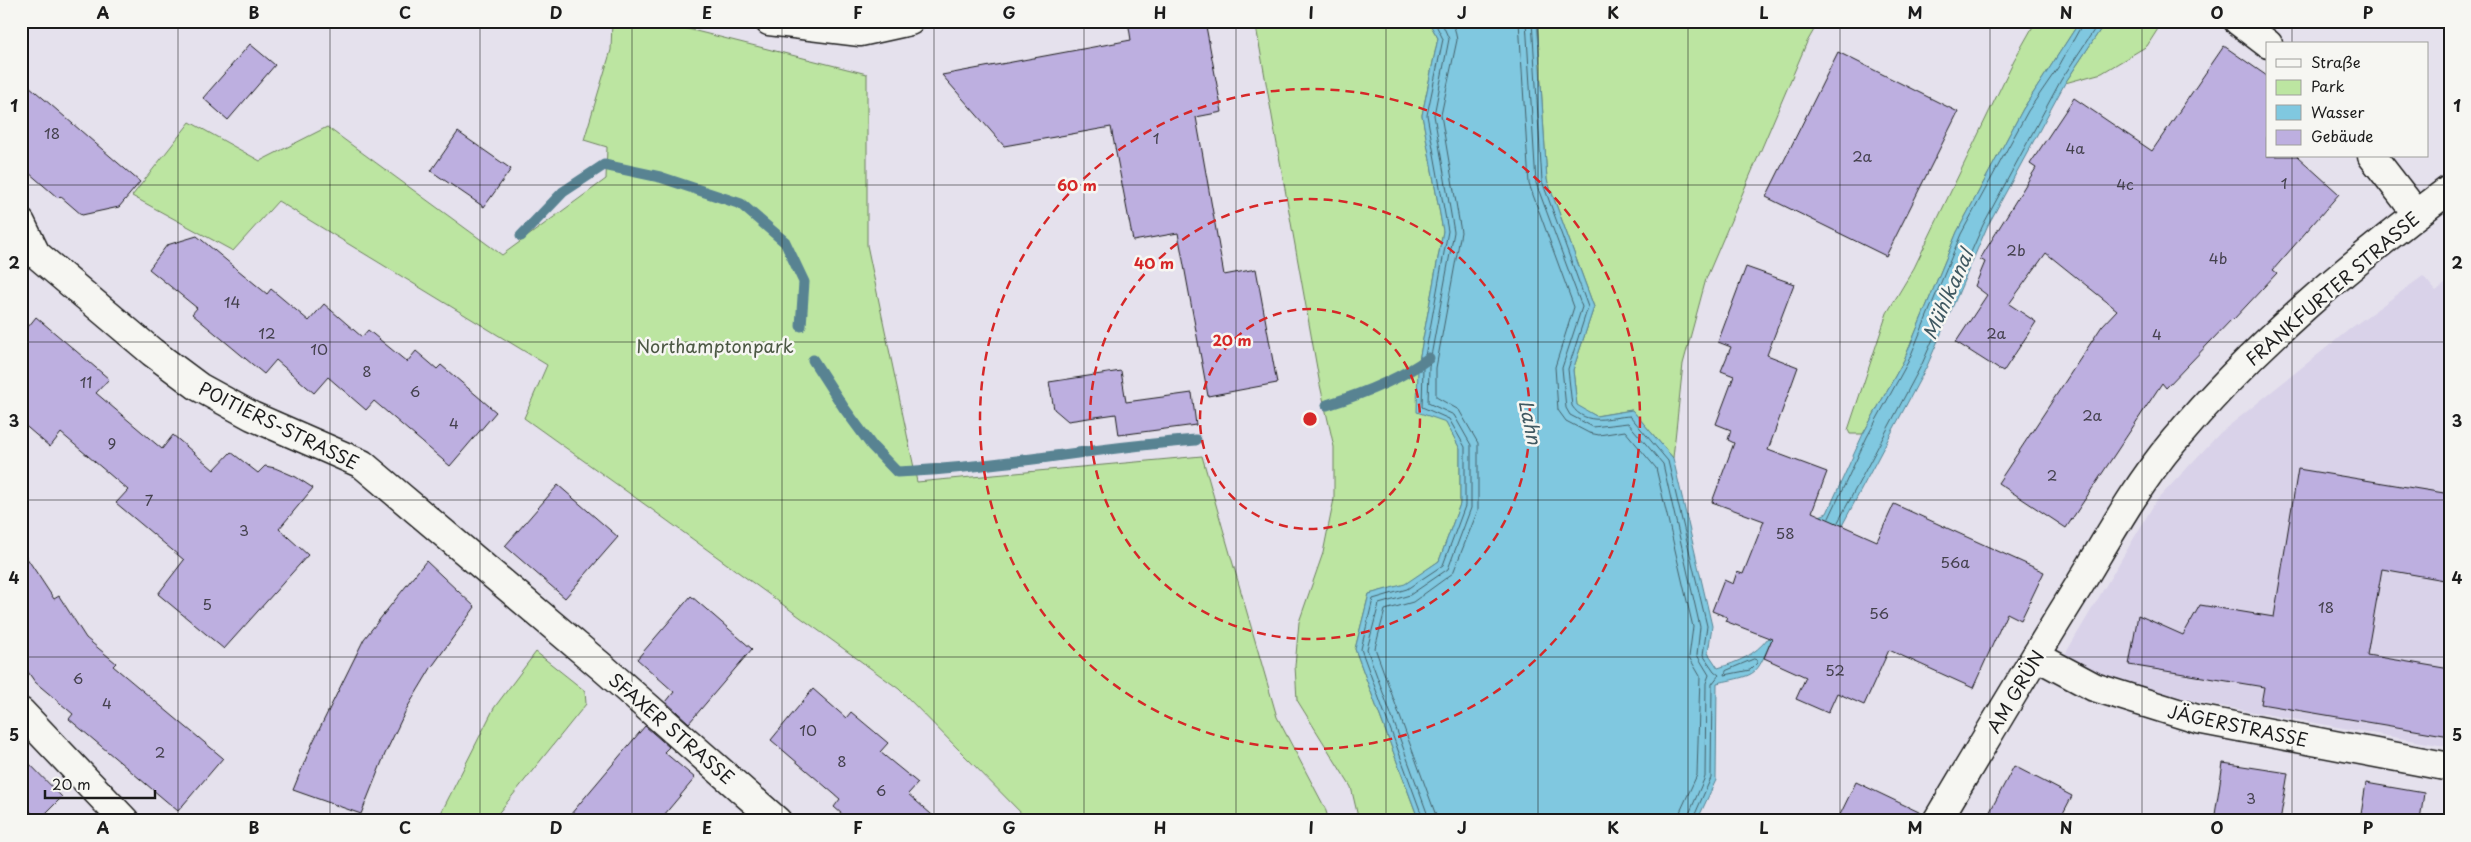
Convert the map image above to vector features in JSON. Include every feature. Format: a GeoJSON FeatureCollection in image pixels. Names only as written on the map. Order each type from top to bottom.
{"type":"FeatureCollection","features":[{"type":"Feature","properties":{"kind":"street"},"geometry":{"type":"LineString","coordinates":[[769,21],[860,32],[910,21]]}},
{"type":"Feature","properties":{"kind":"street"},"geometry":{"type":"LineString","coordinates":[[2238,21],[2266,42]]}},
{"type":"Feature","properties":{"kind":"street"},"geometry":{"type":"LineString","coordinates":[[2374,158],[2417,214]]}},
{"type":"Feature","properties":{"kind":"street","name":"FRANKFURTER STRASSE"},"geometry":{"type":"LineString","coordinates":[[2094,561],[2131,501],[2172,443],[2256,351],[2334,282],[2450,189]]}},
{"type":"Feature","properties":{"kind":"street","name":"POITIERS-STRASSE"},"geometry":{"type":"LineString","coordinates":[[21,223],[28,253],[152,352],[199,387],[252,416],[362,464],[566,637]]}},
{"type":"Feature","properties":{"kind":"street","name":"AM GRÜN"},"geometry":{"type":"LineString","coordinates":[[1936,821],[2094,561]]}},
{"type":"Feature","properties":{"kind":"street","name":"SFAXER STRASSE"},"geometry":{"type":"LineString","coordinates":[[566,637],[777,821]]}},
{"type":"Feature","properties":{"kind":"street","name":"JÄGERSTRASSE"},"geometry":{"type":"LineString","coordinates":[[2036,656],[2094,687],[2197,719],[2450,766]]}},
{"type":"Feature","properties":{"kind":"street"},"geometry":{"type":"LineString","coordinates":[[21,712],[125,821]]}},
{"type":"Feature","properties":{"kind":"shaded area"},"geometry":{"type":"Polygon","coordinates":[[[2423,276],[2436,291],[2450,280],[2450,747],[2198,702],[2098,675],[2061,661],[2156,501],[2220,433],[2351,328],[2423,276]]]}},
{"type":"Feature","properties":{"kind":"green space","name":"Northamptonpark"},"geometry":{"type":"Polygon","coordinates":[[[612,21],[656,21],[867,74],[867,245],[917,482],[1202,456],[1277,717],[1325,808],[1329,821],[1029,821],[899,689],[524,418],[547,365],[278,201],[233,251],[132,196],[190,122],[260,161],[327,127],[502,255],[606,179],[607,147],[584,140],[611,50],[612,21]]]}},
{"type":"Feature","properties":{"kind":"green space"},"geometry":{"type":"Polygon","coordinates":[[[1255,21],[1428,21],[1438,38],[1422,115],[1443,231],[1418,366],[1460,449],[1460,504],[1439,561],[1405,585],[1369,594],[1355,649],[1419,821],[1359,821],[1351,787],[1297,700],[1295,666],[1299,622],[1323,553],[1334,499],[1334,447],[1320,385],[1255,21]]]}},
{"type":"Feature","properties":{"kind":"green space"},"geometry":{"type":"Polygon","coordinates":[[[1537,21],[1819,21],[1807,42],[1706,279],[1683,364],[1673,458],[1632,410],[1596,416],[1577,406],[1573,370],[1594,307],[1547,180],[1537,21]]]}},
{"type":"Feature","properties":{"kind":"green space"},"geometry":{"type":"Polygon","coordinates":[[[2036,21],[2080,21],[2023,109],[1957,232],[1904,360],[1863,434],[1850,434],[1848,430],[1887,313],[1914,268],[2014,60],[2036,21]]]}},
{"type":"Feature","properties":{"kind":"green space"},"geometry":{"type":"Polygon","coordinates":[[[2106,21],[2163,21],[2147,46],[2102,73],[2065,83],[2106,21]]]}},
{"type":"Feature","properties":{"kind":"green space"},"geometry":{"type":"Polygon","coordinates":[[[536,652],[585,691],[586,704],[492,821],[437,821],[494,708],[536,652]]]}},
{"type":"Feature","properties":{"kind":"water","name":"Lahn"},"geometry":{"type":"Polygon","coordinates":[[[1428,21],[1537,21],[1547,180],[1594,307],[1573,370],[1577,405],[1596,416],[1632,410],[1673,458],[1712,626],[1708,653],[1718,668],[1746,657],[1758,649],[1768,638],[1772,639],[1762,661],[1754,672],[1741,678],[1717,683],[1716,780],[1697,821],[1419,821],[1355,649],[1369,594],[1405,584],[1439,561],[1460,504],[1460,449],[1446,422],[1417,412],[1418,366],[1443,231],[1422,115],[1438,38],[1428,21]]]}},
{"type":"Feature","properties":{"kind":"water","name":"Mühlkanal"},"geometry":{"type":"Polygon","coordinates":[[[2080,21],[2106,21],[2065,83],[1987,227],[1927,366],[1836,537],[1817,517],[1827,513],[1863,434],[1904,360],[1957,232],[2023,109],[2080,21]]]}},
{"type":"Feature","properties":{"kind":"building"},"geometry":{"type":"Polygon","coordinates":[[[1128,21],[1205,21],[1222,112],[1196,117],[1224,275],[1256,269],[1277,383],[1208,396],[1178,233],[1133,241],[1111,127],[1004,146],[942,75],[1131,40],[1128,21]]]}},
{"type":"Feature","properties":{"kind":"building"},"geometry":{"type":"Polygon","coordinates":[[[250,44],[275,65],[228,120],[203,98],[250,44]]]}},
{"type":"Feature","properties":{"kind":"building"},"geometry":{"type":"Polygon","coordinates":[[[2224,46],[2266,75],[2266,158],[2299,158],[2339,194],[2273,270],[2277,273],[2233,320],[2166,388],[2162,383],[2066,528],[1998,483],[2102,326],[2117,310],[2046,253],[2009,304],[2036,322],[2003,372],[1956,342],[1987,295],[1975,286],[1985,262],[1980,259],[2036,168],[2030,164],[2074,98],[2152,151],[2224,46]]]}},
{"type":"Feature","properties":{"kind":"building"},"geometry":{"type":"Polygon","coordinates":[[[1838,52],[1958,112],[1886,256],[1766,197],[1838,52]]]}},
{"type":"Feature","properties":{"kind":"building"},"geometry":{"type":"Polygon","coordinates":[[[21,79],[140,182],[119,207],[82,215],[60,196],[58,198],[21,166],[21,79]]]}},
{"type":"Feature","properties":{"kind":"building"},"geometry":{"type":"Polygon","coordinates":[[[458,132],[511,169],[484,207],[431,171],[458,132]]]}},
{"type":"Feature","properties":{"kind":"building"},"geometry":{"type":"Polygon","coordinates":[[[197,236],[267,294],[271,289],[309,321],[324,304],[362,337],[368,330],[407,362],[416,351],[437,369],[441,365],[496,412],[450,466],[374,401],[366,410],[328,377],[314,393],[276,360],[264,374],[192,314],[197,308],[149,269],[167,245],[197,236]]]}},
{"type":"Feature","properties":{"kind":"building"},"geometry":{"type":"Polygon","coordinates":[[[1746,267],[1794,284],[1767,355],[1798,367],[1768,450],[1827,472],[1812,512],[1877,541],[1894,504],[2044,572],[2021,620],[2007,613],[1973,688],[1889,650],[1864,705],[1837,693],[1828,713],[1796,699],[1806,677],[1764,658],[1772,639],[1725,621],[1727,617],[1712,611],[1724,580],[1733,584],[1737,572],[1743,574],[1764,521],[1712,502],[1734,443],[1728,440],[1731,430],[1716,424],[1734,376],[1721,371],[1731,347],[1718,342],[1746,267]]]}},
{"type":"Feature","properties":{"kind":"building"},"geometry":{"type":"Polygon","coordinates":[[[36,317],[109,379],[96,393],[162,449],[173,435],[214,470],[231,452],[258,473],[265,466],[275,468],[296,477],[313,488],[279,529],[308,555],[224,649],[158,594],[184,560],[116,503],[128,490],[61,433],[50,447],[21,422],[21,336],[36,317]]]}},
{"type":"Feature","properties":{"kind":"building"},"geometry":{"type":"Polygon","coordinates":[[[1121,371],[1126,402],[1192,393],[1196,425],[1119,435],[1116,414],[1068,421],[1054,409],[1049,382],[1121,371]]]}},
{"type":"Feature","properties":{"kind":"building"},"geometry":{"type":"Polygon","coordinates":[[[2298,469],[2450,494],[2450,581],[2382,569],[2367,655],[2450,669],[2450,736],[2261,704],[2264,687],[2129,665],[2138,615],[2183,635],[2200,605],[2274,617],[2298,469]]]}},
{"type":"Feature","properties":{"kind":"building"},"geometry":{"type":"Polygon","coordinates":[[[558,485],[618,537],[565,598],[505,546],[558,485]]]}},
{"type":"Feature","properties":{"kind":"building"},"geometry":{"type":"Polygon","coordinates":[[[21,549],[54,599],[59,596],[86,638],[116,663],[113,666],[223,758],[178,811],[69,719],[73,714],[35,682],[21,662],[21,549]]]}},
{"type":"Feature","properties":{"kind":"building"},"geometry":{"type":"Polygon","coordinates":[[[426,561],[475,607],[431,668],[407,708],[385,754],[361,814],[293,790],[312,744],[364,639],[426,561]]]}},
{"type":"Feature","properties":{"kind":"building"},"geometry":{"type":"Polygon","coordinates":[[[691,596],[752,649],[689,723],[666,702],[674,692],[637,659],[691,596]]]}},
{"type":"Feature","properties":{"kind":"building"},"geometry":{"type":"Polygon","coordinates":[[[813,689],[846,718],[851,712],[888,743],[880,752],[918,783],[908,794],[939,821],[850,821],[834,807],[840,799],[771,740],[813,689]]]}},
{"type":"Feature","properties":{"kind":"building"},"geometry":{"type":"Polygon","coordinates":[[[645,726],[669,747],[664,752],[695,778],[659,821],[565,821],[645,726]]]}},
{"type":"Feature","properties":{"kind":"building"},"geometry":{"type":"Polygon","coordinates":[[[21,755],[62,797],[39,820],[21,802],[21,755]]]}},
{"type":"Feature","properties":{"kind":"building"},"geometry":{"type":"Polygon","coordinates":[[[2223,763],[2288,773],[2280,821],[2214,821],[2223,763]]]}},
{"type":"Feature","properties":{"kind":"building"},"geometry":{"type":"Polygon","coordinates":[[[2014,766],[2072,796],[2059,821],[1985,821],[2014,766]]]}},
{"type":"Feature","properties":{"kind":"building"},"geometry":{"type":"Polygon","coordinates":[[[1856,782],[1923,814],[1921,821],[1837,821],[1856,782]]]}},
{"type":"Feature","properties":{"kind":"building"},"geometry":{"type":"Polygon","coordinates":[[[2366,783],[2424,793],[2420,821],[2360,821],[2366,783]]]}},
{"type":"Feature","properties":{"kind":"waterway"},"geometry":{"type":"LineString","coordinates":[[521,236],[563,192],[604,165],[660,177],[741,204],[785,242],[804,282],[801,326]]}},
{"type":"Feature","properties":{"kind":"waterway"},"geometry":{"type":"LineString","coordinates":[[1327,405],[1380,386],[1429,358]]}},
{"type":"Feature","properties":{"kind":"waterway"},"geometry":{"type":"LineString","coordinates":[[813,360],[844,408],[872,446],[897,472],[972,466],[1121,447],[1196,440]]}}]}
